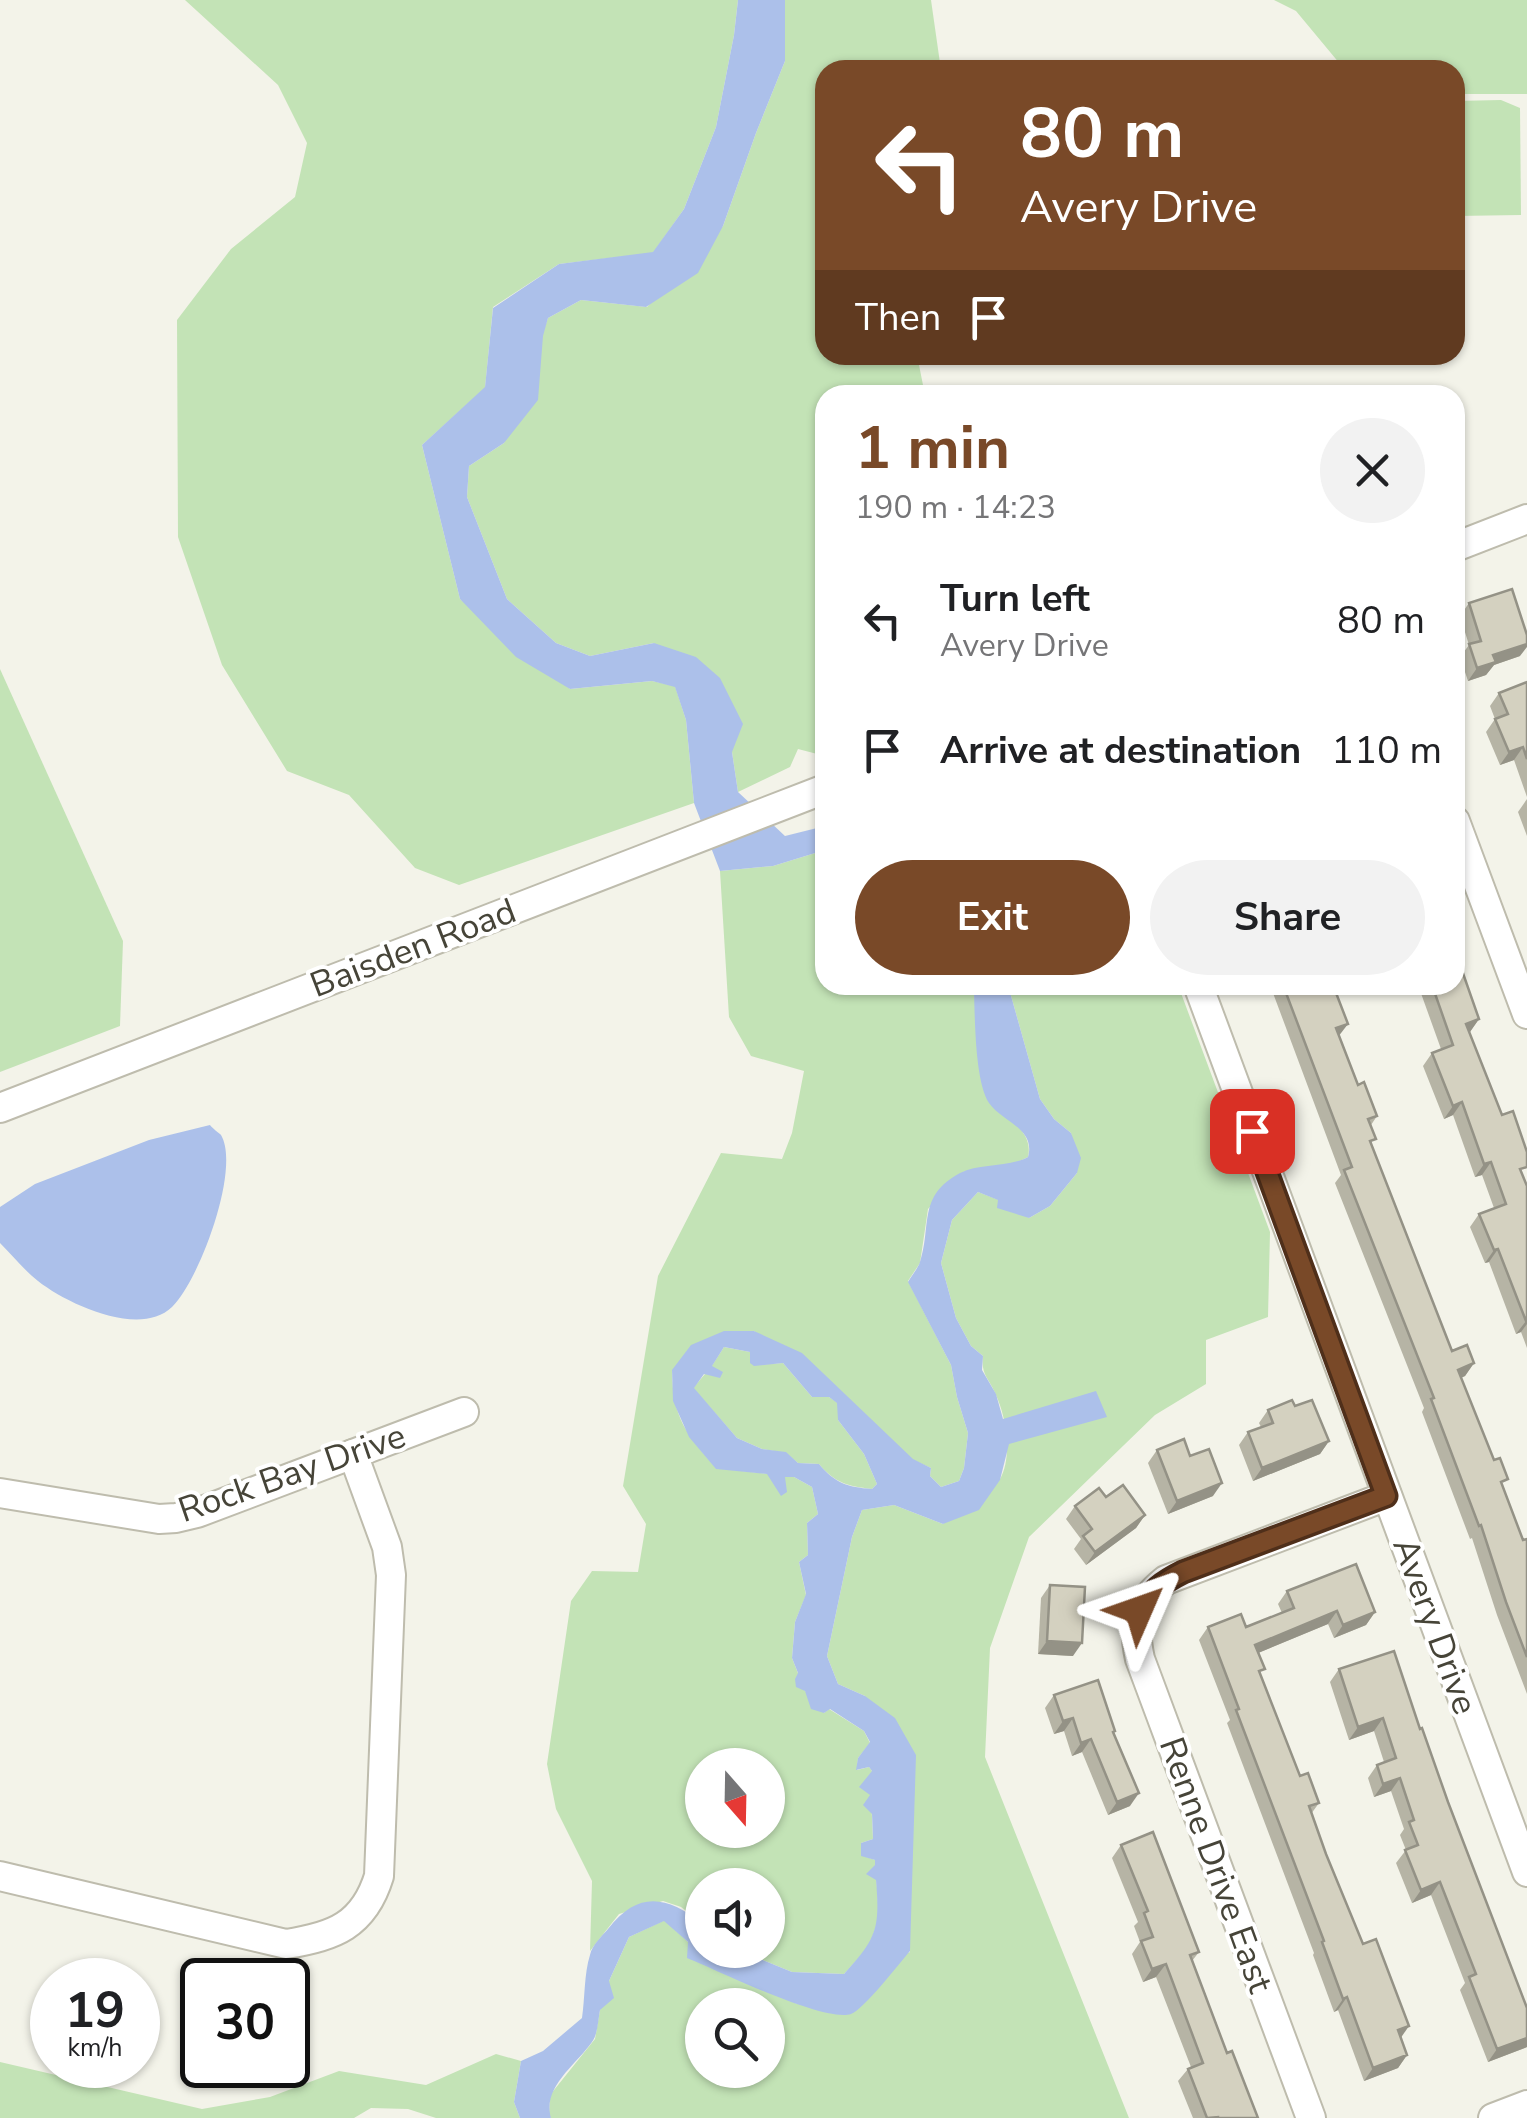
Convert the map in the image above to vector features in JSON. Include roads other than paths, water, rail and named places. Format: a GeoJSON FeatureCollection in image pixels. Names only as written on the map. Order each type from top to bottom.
{"type":"FeatureCollection","features":[{"type":"Feature","properties":{"kind":"street"},"geometry":{"type":"LineString","coordinates":[[1465,543],[1527,518]]}},
{"type":"Feature","properties":{"kind":"street","name":"Baisden Road"},"geometry":{"type":"LineString","coordinates":[[0,1108],[815,793]]}},
{"type":"Feature","properties":{"kind":"street"},"geometry":{"type":"LineString","coordinates":[[1465,848],[1527,1014]]}},
{"type":"Feature","properties":{"kind":"street","name":"Avery Drive"},"geometry":{"type":"LineString","coordinates":[[1202,995],[1527,1872]]}},
{"type":"Feature","properties":{"kind":"street","name":"Rock Bay Drive"},"geometry":{"type":"LineString","coordinates":[[0,1493],[159,1519],[176,1518],[197,1514],[464,1412]]}},
{"type":"Feature","properties":{"kind":"street"},"geometry":{"type":"LineString","coordinates":[[0,1876],[286,1944],[314,1940],[372,1919],[379,1876],[391,1575],[387,1547],[352,1454]]}},
{"type":"Feature","properties":{"kind":"street","name":"Renne Drive East"},"geometry":{"type":"LineString","coordinates":[[1310,2118],[1140,1659],[1136,1624],[1150,1592],[1166,1580],[1386,1496]]}},
{"type":"Feature","properties":{"kind":"street"},"geometry":{"type":"LineString","coordinates":[[1493,2118],[1527,2106]]}},
{"type":"Feature","properties":{"kind":"water"},"geometry":{"type":"Polygon","coordinates":[[[738,0],[785,0],[785,61],[723,226],[698,273],[646,307],[581,300],[548,318],[538,400],[504,443],[469,466],[467,497],[507,599],[556,643],[590,656],[654,643],[696,657],[720,678],[743,724],[732,752],[738,792],[785,836],[815,828],[815,853],[773,866],[720,871],[694,803],[686,720],[675,687],[652,681],[570,689],[516,657],[460,599],[422,445],[485,387],[493,308],[559,264],[653,252],[684,209],[716,127],[738,0]]]}},
{"type":"Feature","properties":{"kind":"water"},"geometry":{"type":"Polygon","coordinates":[[[974,995],[1011,995],[1040,1099],[1054,1119],[1071,1133],[1081,1158],[1077,1173],[1050,1206],[1029,1218],[997,1208],[998,1200],[978,1192],[952,1220],[941,1263],[956,1318],[971,1346],[983,1356],[982,1370],[996,1394],[1003,1419],[1096,1391],[1107,1417],[1009,1444],[1000,1480],[979,1510],[943,1524],[894,1505],[862,1510],[852,1537],[827,1656],[838,1684],[865,1696],[895,1718],[916,1755],[910,1951],[857,2011],[837,2015],[785,1999],[785,1988],[758,1988],[710,1968],[782,1968],[792,1972],[844,1974],[863,1951],[874,1932],[877,1910],[876,1880],[866,1874],[875,1860],[861,1856],[861,1843],[873,1839],[872,1814],[863,1805],[870,1795],[859,1787],[872,1771],[869,1767],[856,1770],[858,1758],[870,1742],[864,1731],[830,1709],[824,1713],[811,1709],[805,1691],[796,1687],[798,1673],[792,1658],[795,1622],[806,1594],[799,1562],[808,1555],[807,1523],[818,1514],[812,1487],[794,1477],[785,1477],[787,1492],[781,1496],[767,1474],[716,1469],[689,1437],[673,1401],[672,1370],[691,1345],[724,1331],[754,1331],[802,1353],[913,1459],[931,1468],[930,1476],[941,1487],[959,1481],[968,1433],[951,1365],[908,1282],[920,1262],[932,1202],[946,1182],[968,1170],[1028,1157],[1023,1132],[989,1103],[981,1081],[974,995]],[[724,1347],[712,1366],[723,1372],[720,1378],[704,1374],[694,1388],[737,1438],[762,1449],[786,1452],[798,1463],[819,1464],[842,1483],[872,1489],[877,1484],[864,1454],[838,1420],[837,1403],[829,1397],[812,1397],[783,1363],[750,1363],[750,1352],[724,1347]]]}},
{"type":"Feature","properties":{"kind":"water"},"geometry":{"type":"Polygon","coordinates":[[[210,1125],[221,1135],[226,1151],[226,1173],[214,1224],[183,1294],[158,1316],[123,1318],[85,1308],[38,1281],[0,1243],[0,1207],[35,1184],[149,1140],[210,1125]]]}},
{"type":"Feature","properties":{"kind":"water"},"geometry":{"type":"Polygon","coordinates":[[[653,1901],[685,1912],[685,1939],[664,1921],[629,1937],[609,1981],[614,1998],[600,2010],[592,2042],[556,2086],[551,2096],[551,2118],[520,2118],[514,2102],[521,2061],[543,2051],[582,2018],[587,1970],[598,1941],[630,1908],[653,1901]]]}}]}
